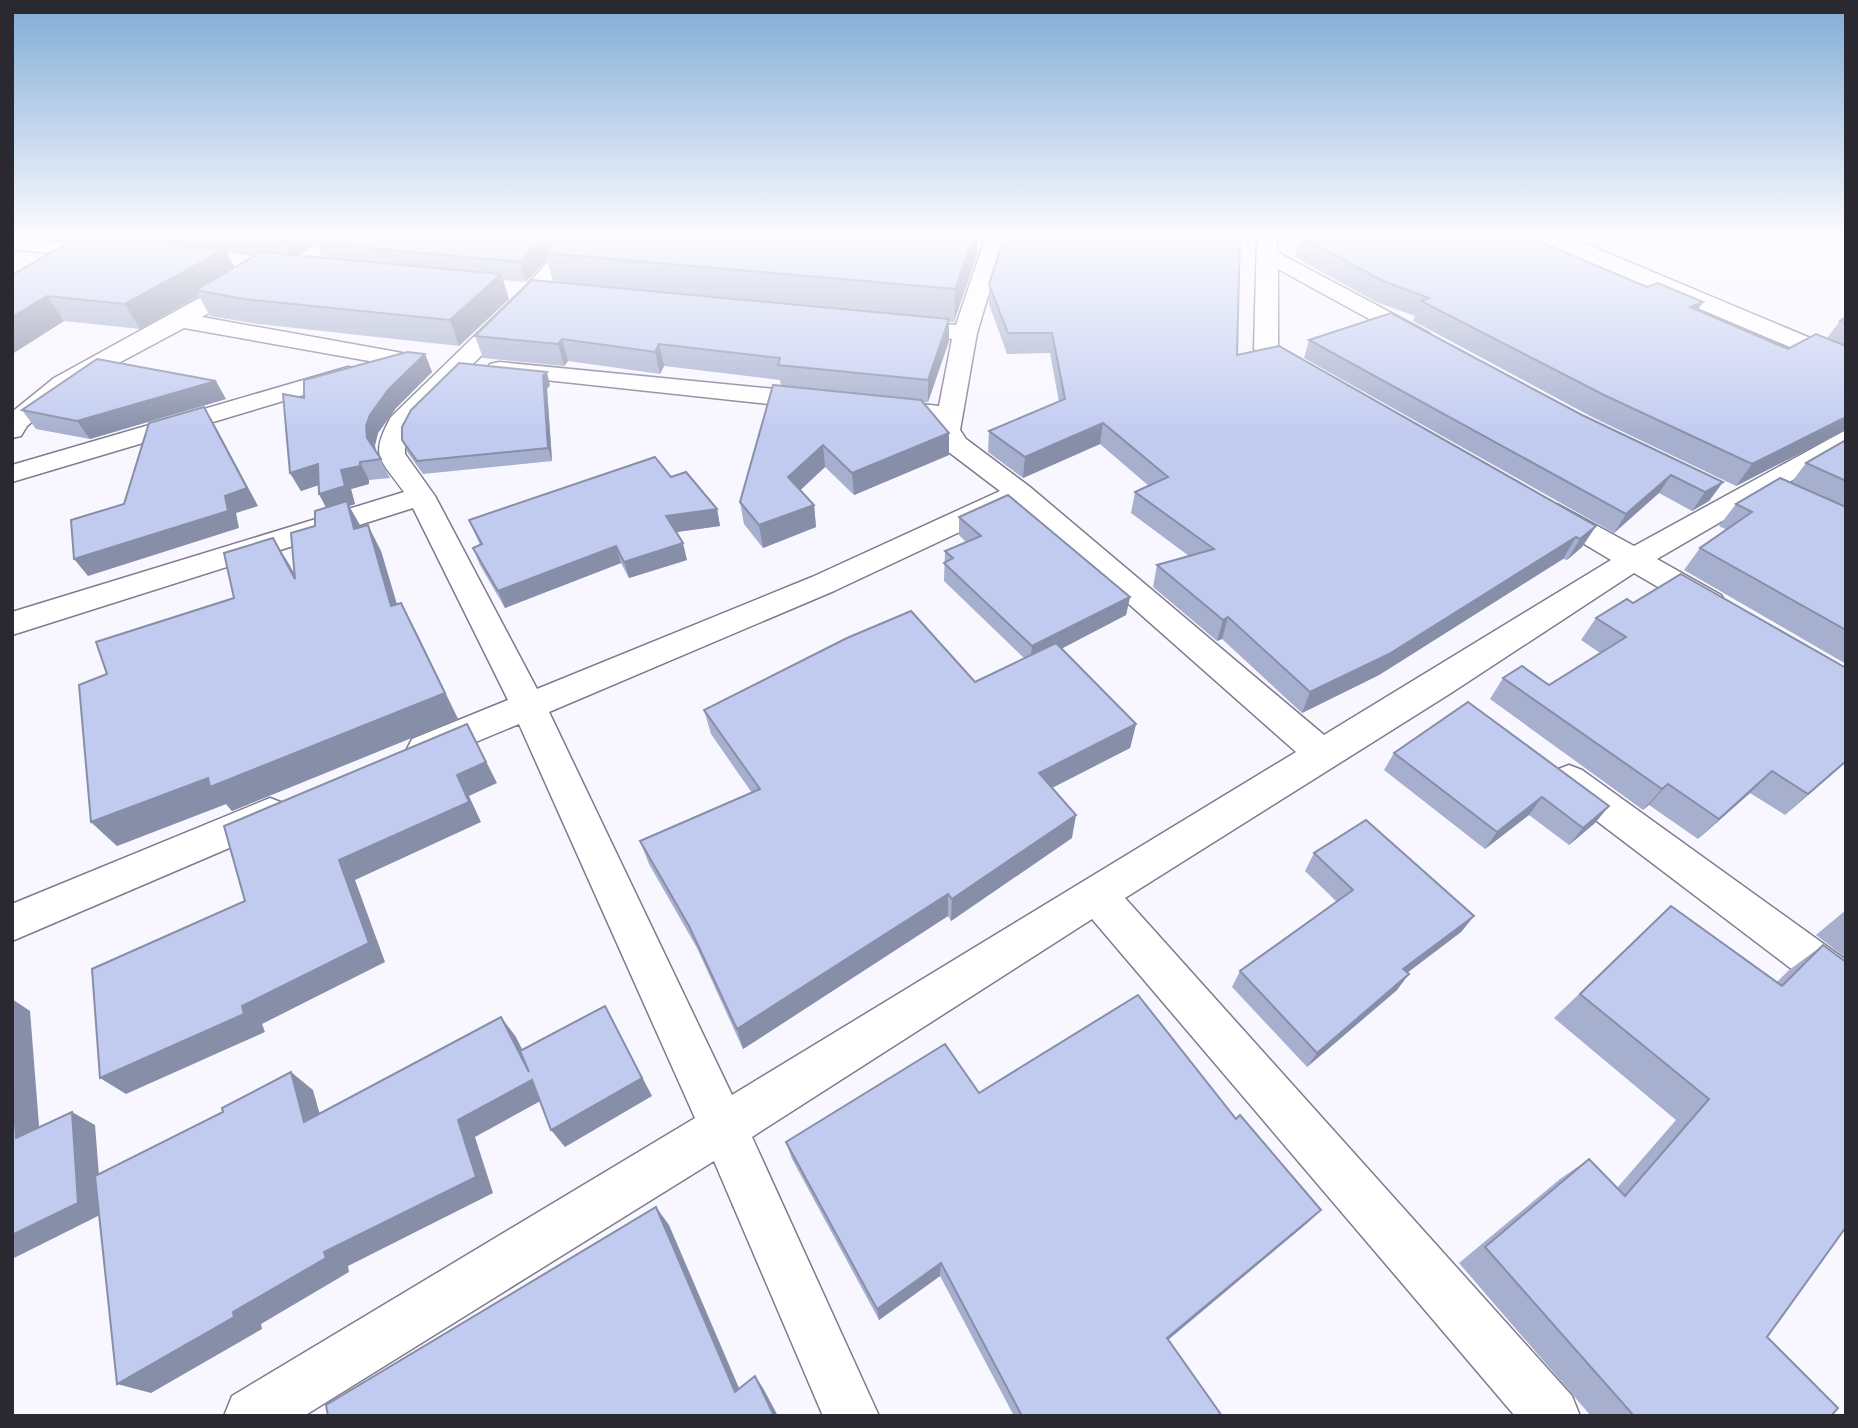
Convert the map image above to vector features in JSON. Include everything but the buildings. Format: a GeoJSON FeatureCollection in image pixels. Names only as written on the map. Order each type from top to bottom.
{"type":"FeatureCollection","features":[{"type":"Feature","properties":{"kind":"street"},"geometry":{"type":"LineString","coordinates":[[12,429],[16,422],[63,383],[181,320],[207,303]]}},
{"type":"Feature","properties":{"kind":"street"},"geometry":{"type":"LineString","coordinates":[[12,474],[427,361],[517,303]]}},
{"type":"Feature","properties":{"kind":"street"},"geometry":{"type":"LineString","coordinates":[[975,303],[965,334],[952,415],[947,430],[956,444],[1020,493],[1322,754]]}},
{"type":"Feature","properties":{"kind":"street"},"geometry":{"type":"LineString","coordinates":[[1270,303],[1266,349],[1325,383]]}},
{"type":"Feature","properties":{"kind":"street"},"geometry":{"type":"LineString","coordinates":[[1366,303],[1437,346]]}},
{"type":"Feature","properties":{"kind":"street"},"geometry":{"type":"LineString","coordinates":[[1704,303],[1846,363]]}},
{"type":"Feature","properties":{"kind":"street"},"geometry":{"type":"LineString","coordinates":[[181,320],[427,361],[952,415]]}},
{"type":"Feature","properties":{"kind":"street"},"geometry":{"type":"LineString","coordinates":[[881,326],[965,334]]}},
{"type":"Feature","properties":{"kind":"street"},"geometry":{"type":"LineString","coordinates":[[427,361],[404,417],[391,439],[391,454],[421,496],[528,705],[723,1127],[851,1416]]}},
{"type":"Feature","properties":{"kind":"street"},"geometry":{"type":"LineString","coordinates":[[252,1416],[1439,684],[1735,491],[1846,438]]}},
{"type":"Feature","properties":{"kind":"street"},"geometry":{"type":"LineString","coordinates":[[1735,491],[1797,503]]}},
{"type":"Feature","properties":{"kind":"street"},"geometry":{"type":"LineString","coordinates":[[393,762],[822,584],[1020,493]]}},
{"type":"Feature","properties":{"kind":"street"},"geometry":{"type":"LineString","coordinates":[[12,624],[421,496]]}},
{"type":"Feature","properties":{"kind":"street"},"geometry":{"type":"LineString","coordinates":[[1527,498],[1740,621]]}},
{"type":"Feature","properties":{"kind":"street"},"geometry":{"type":"LineString","coordinates":[[1439,684],[1472,709]]}},
{"type":"Feature","properties":{"kind":"street"},"geometry":{"type":"LineString","coordinates":[[1538,758],[1846,985]]}},
{"type":"Feature","properties":{"kind":"street"},"geometry":{"type":"LineString","coordinates":[[13,912],[295,804]]}},
{"type":"Feature","properties":{"kind":"street"},"geometry":{"type":"LineString","coordinates":[[1096,894],[1552,1416]]}}]}
